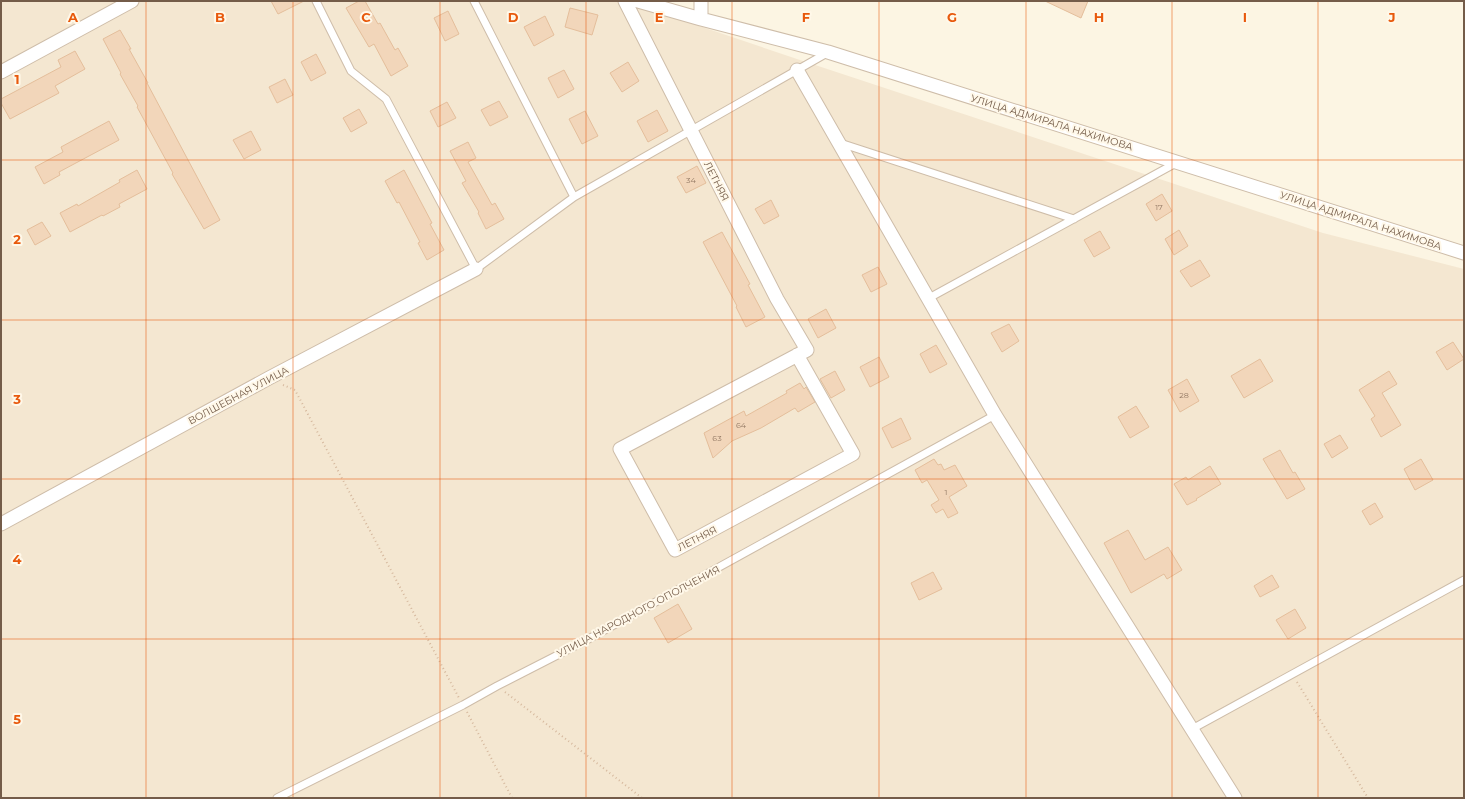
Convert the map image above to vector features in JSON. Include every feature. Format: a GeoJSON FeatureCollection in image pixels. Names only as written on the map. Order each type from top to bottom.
{"type":"FeatureCollection","features":[{"type":"Feature","properties":{"kind":"street"},"geometry":{"type":"LineString","coordinates":[[1,72],[132,1]]}},
{"type":"Feature","properties":{"kind":"street","name":"ЛЕТНЯЯ"},"geometry":{"type":"LineString","coordinates":[[625,1],[777,299],[807,350],[797,355],[620,449],[675,550],[853,454],[797,355]]}},
{"type":"Feature","properties":{"kind":"street","name":"УЛИЦА АДМИРАЛА НАХИМОВА"},"geometry":{"type":"LineString","coordinates":[[638,1],[828,52],[1464,253]]}},
{"type":"Feature","properties":{"kind":"street"},"geometry":{"type":"LineString","coordinates":[[701,1],[701,19]]}},
{"type":"Feature","properties":{"kind":"street"},"geometry":{"type":"LineString","coordinates":[[797,70],[995,415],[1235,798]]}},
{"type":"Feature","properties":{"kind":"street","name":"ВОЛШЕБНАЯ УЛИЦА"},"geometry":{"type":"LineString","coordinates":[[1,524],[269,378],[476,269]]}},
{"type":"Feature","properties":{"kind":"lane"},"geometry":{"type":"LineString","coordinates":[[316,1],[351,71],[386,99],[476,269],[574,197],[828,52]]}},
{"type":"Feature","properties":{"kind":"lane"},"geometry":{"type":"LineString","coordinates":[[474,1],[574,197]]}},
{"type":"Feature","properties":{"kind":"lane"},"geometry":{"type":"LineString","coordinates":[[840,143],[1074,219]]}},
{"type":"Feature","properties":{"kind":"lane"},"geometry":{"type":"LineString","coordinates":[[928,298],[1177,162]]}},
{"type":"Feature","properties":{"kind":"lane","name":"УЛИЦА НАРОДНОГО ОПОЛЧЕНИЯ"},"geometry":{"type":"LineString","coordinates":[[277,798],[463,705],[597,634],[995,415]]}},
{"type":"Feature","properties":{"kind":"lane"},"geometry":{"type":"LineString","coordinates":[[1192,729],[1464,580]]}},
{"type":"Feature","properties":{"kind":"path"},"geometry":{"type":"LineString","coordinates":[[269,378],[295,390],[512,798]]}},
{"type":"Feature","properties":{"kind":"path"},"geometry":{"type":"LineString","coordinates":[[1292,674],[1368,798]]}},
{"type":"Feature","properties":{"kind":"path"},"geometry":{"type":"LineString","coordinates":[[497,686],[642,798]]}},
{"type":"Feature","properties":{"kind":"shaded area"},"geometry":{"type":"Polygon","coordinates":[[[1,1],[625,1],[1323,233],[1464,269],[1464,798],[1,798],[1,1]]]}},
{"type":"Feature","properties":{"kind":"building"},"geometry":{"type":"Polygon","coordinates":[[[271,1],[304,1],[278,14],[271,1]]]}},
{"type":"Feature","properties":{"kind":"building"},"geometry":{"type":"Polygon","coordinates":[[[359,1],[365,1],[378,24],[380,23],[395,50],[398,48],[408,66],[391,76],[374,44],[369,47],[346,8],[359,1]]]}},
{"type":"Feature","properties":{"kind":"building"},"geometry":{"type":"Polygon","coordinates":[[[1045,1],[1088,1],[1081,18],[1045,1]]]}},
{"type":"Feature","properties":{"kind":"building"},"geometry":{"type":"Polygon","coordinates":[[[570,8],[598,15],[592,35],[565,27],[570,8]]]}},
{"type":"Feature","properties":{"kind":"building"},"geometry":{"type":"Polygon","coordinates":[[[448,11],[459,34],[445,41],[434,18],[448,11]]]}},
{"type":"Feature","properties":{"kind":"building"},"geometry":{"type":"Polygon","coordinates":[[[545,16],[554,35],[534,46],[524,27],[545,16]]]}},
{"type":"Feature","properties":{"kind":"building"},"geometry":{"type":"Polygon","coordinates":[[[120,30],[220,220],[204,229],[172,174],[173,173],[137,107],[138,106],[103,39],[120,30]]]}},
{"type":"Feature","properties":{"kind":"building"},"geometry":{"type":"Polygon","coordinates":[[[75,51],[85,69],[55,86],[59,93],[10,119],[1,103],[1,99],[61,67],[58,60],[75,51]]]}},
{"type":"Feature","properties":{"kind":"building"},"geometry":{"type":"Polygon","coordinates":[[[316,54],[326,73],[311,81],[301,62],[316,54]]]}},
{"type":"Feature","properties":{"kind":"building"},"geometry":{"type":"Polygon","coordinates":[[[628,62],[639,81],[622,92],[610,73],[628,62]]]}},
{"type":"Feature","properties":{"kind":"building"},"geometry":{"type":"Polygon","coordinates":[[[564,70],[574,89],[558,98],[548,78],[564,70]]]}},
{"type":"Feature","properties":{"kind":"building"},"geometry":{"type":"Polygon","coordinates":[[[285,79],[293,95],[277,103],[269,87],[285,79]]]}},
{"type":"Feature","properties":{"kind":"building"},"geometry":{"type":"Polygon","coordinates":[[[499,101],[508,117],[490,126],[481,110],[499,101]]]}},
{"type":"Feature","properties":{"kind":"building"},"geometry":{"type":"Polygon","coordinates":[[[447,102],[456,118],[438,127],[430,111],[447,102]]]}},
{"type":"Feature","properties":{"kind":"building"},"geometry":{"type":"Polygon","coordinates":[[[359,109],[367,123],[351,132],[343,118],[359,109]]]}},
{"type":"Feature","properties":{"kind":"building"},"geometry":{"type":"Polygon","coordinates":[[[657,110],[668,131],[648,142],[637,121],[657,110]]]}},
{"type":"Feature","properties":{"kind":"building"},"geometry":{"type":"Polygon","coordinates":[[[585,111],[598,136],[582,144],[569,119],[585,111]]]}},
{"type":"Feature","properties":{"kind":"building"},"geometry":{"type":"Polygon","coordinates":[[[109,121],[119,140],[59,172],[60,175],[44,184],[35,167],[63,152],[61,147],[109,121]]]}},
{"type":"Feature","properties":{"kind":"building"},"geometry":{"type":"Polygon","coordinates":[[[251,131],[261,150],[244,159],[233,140],[251,131]]]}},
{"type":"Feature","properties":{"kind":"building"},"geometry":{"type":"Polygon","coordinates":[[[468,142],[476,158],[468,162],[492,205],[495,203],[504,219],[486,229],[478,213],[479,212],[462,183],[466,181],[450,151],[468,142]]]}},
{"type":"Feature","properties":{"kind":"building"},"geometry":{"type":"Polygon","coordinates":[[[697,166],[706,183],[686,193],[677,177],[697,166]]]}},
{"type":"Feature","properties":{"kind":"building"},"geometry":{"type":"Polygon","coordinates":[[[137,170],[147,189],[119,204],[120,207],[70,232],[60,213],[77,204],[78,206],[120,182],[119,180],[137,170]]]}},
{"type":"Feature","properties":{"kind":"building"},"geometry":{"type":"Polygon","coordinates":[[[404,170],[432,223],[430,224],[444,250],[427,260],[418,243],[420,242],[399,202],[397,203],[385,181],[404,170]]]}},
{"type":"Feature","properties":{"kind":"building"},"geometry":{"type":"Polygon","coordinates":[[[1162,194],[1172,211],[1156,221],[1146,204],[1162,194]]]}},
{"type":"Feature","properties":{"kind":"building"},"geometry":{"type":"Polygon","coordinates":[[[771,200],[779,216],[764,224],[755,209],[771,200]]]}},
{"type":"Feature","properties":{"kind":"building"},"geometry":{"type":"Polygon","coordinates":[[[42,222],[51,236],[35,245],[27,230],[42,222]]]}},
{"type":"Feature","properties":{"kind":"building"},"geometry":{"type":"Polygon","coordinates":[[[1179,230],[1188,246],[1174,255],[1165,239],[1179,230]]]}},
{"type":"Feature","properties":{"kind":"building"},"geometry":{"type":"Polygon","coordinates":[[[1100,231],[1110,248],[1094,257],[1084,240],[1100,231]]]}},
{"type":"Feature","properties":{"kind":"building"},"geometry":{"type":"Polygon","coordinates":[[[722,232],[750,284],[748,285],[765,317],[746,327],[736,307],[737,306],[703,242],[722,232]]]}},
{"type":"Feature","properties":{"kind":"building"},"geometry":{"type":"Polygon","coordinates":[[[1200,260],[1210,276],[1191,287],[1180,271],[1200,260]]]}},
{"type":"Feature","properties":{"kind":"building"},"geometry":{"type":"Polygon","coordinates":[[[878,267],[887,284],[871,292],[862,275],[878,267]]]}},
{"type":"Feature","properties":{"kind":"building"},"geometry":{"type":"Polygon","coordinates":[[[826,309],[836,328],[818,338],[808,319],[826,309]]]}},
{"type":"Feature","properties":{"kind":"building"},"geometry":{"type":"Polygon","coordinates":[[[1009,324],[1019,341],[1002,352],[991,333],[1009,324]]]}},
{"type":"Feature","properties":{"kind":"building"},"geometry":{"type":"Polygon","coordinates":[[[1453,342],[1464,359],[1447,370],[1436,352],[1453,342]]]}},
{"type":"Feature","properties":{"kind":"building"},"geometry":{"type":"Polygon","coordinates":[[[936,345],[947,364],[930,373],[920,354],[936,345]]]}},
{"type":"Feature","properties":{"kind":"building"},"geometry":{"type":"Polygon","coordinates":[[[879,357],[889,377],[870,387],[860,367],[879,357]]]}},
{"type":"Feature","properties":{"kind":"building"},"geometry":{"type":"Polygon","coordinates":[[[1260,359],[1273,381],[1244,398],[1231,376],[1260,359]]]}},
{"type":"Feature","properties":{"kind":"building"},"geometry":{"type":"Polygon","coordinates":[[[835,371],[845,390],[831,398],[820,379],[835,371]]]}},
{"type":"Feature","properties":{"kind":"building"},"geometry":{"type":"Polygon","coordinates":[[[1389,371],[1397,384],[1382,393],[1401,425],[1381,437],[1371,419],[1375,416],[1359,390],[1389,371]]]}},
{"type":"Feature","properties":{"kind":"building"},"geometry":{"type":"Polygon","coordinates":[[[1187,379],[1199,401],[1180,412],[1168,390],[1187,379]]]}},
{"type":"Feature","properties":{"kind":"building"},"geometry":{"type":"Polygon","coordinates":[[[800,383],[804,389],[806,387],[815,402],[798,412],[795,408],[761,428],[732,441],[713,458],[704,433],[744,411],[746,416],[787,393],[786,391],[800,383]]]}},
{"type":"Feature","properties":{"kind":"building"},"geometry":{"type":"Polygon","coordinates":[[[1136,406],[1149,427],[1130,438],[1118,417],[1136,406]]]}},
{"type":"Feature","properties":{"kind":"building"},"geometry":{"type":"Polygon","coordinates":[[[901,418],[911,439],[892,448],[882,428],[901,418]]]}},
{"type":"Feature","properties":{"kind":"building"},"geometry":{"type":"Polygon","coordinates":[[[1340,435],[1348,448],[1332,458],[1324,444],[1340,435]]]}},
{"type":"Feature","properties":{"kind":"building"},"geometry":{"type":"Polygon","coordinates":[[[1280,450],[1293,473],[1295,472],[1305,489],[1287,499],[1263,459],[1280,450]]]}},
{"type":"Feature","properties":{"kind":"building"},"geometry":{"type":"Polygon","coordinates":[[[934,459],[938,465],[941,464],[944,470],[955,465],[967,486],[949,497],[958,513],[948,518],[943,509],[936,513],[931,505],[939,500],[927,480],[922,483],[915,470],[934,459]]]}},
{"type":"Feature","properties":{"kind":"building"},"geometry":{"type":"Polygon","coordinates":[[[1421,459],[1433,480],[1415,490],[1404,469],[1421,459]]]}},
{"type":"Feature","properties":{"kind":"building"},"geometry":{"type":"Polygon","coordinates":[[[1210,466],[1221,484],[1187,505],[1174,484],[1186,477],[1188,480],[1210,466]]]}},
{"type":"Feature","properties":{"kind":"building"},"geometry":{"type":"Polygon","coordinates":[[[1375,503],[1383,517],[1370,525],[1362,511],[1375,503]]]}},
{"type":"Feature","properties":{"kind":"building"},"geometry":{"type":"Polygon","coordinates":[[[1128,530],[1145,560],[1168,547],[1182,570],[1167,579],[1164,574],[1131,593],[1104,543],[1128,530]]]}},
{"type":"Feature","properties":{"kind":"building"},"geometry":{"type":"Polygon","coordinates":[[[933,572],[942,589],[919,600],[911,583],[933,572]]]}},
{"type":"Feature","properties":{"kind":"building"},"geometry":{"type":"Polygon","coordinates":[[[1272,575],[1279,587],[1260,597],[1254,586],[1272,575]]]}},
{"type":"Feature","properties":{"kind":"building"},"geometry":{"type":"Polygon","coordinates":[[[678,604],[692,629],[668,643],[654,618],[678,604]]]}},
{"type":"Feature","properties":{"kind":"building"},"geometry":{"type":"Polygon","coordinates":[[[1295,609],[1306,628],[1288,639],[1276,620],[1295,609]]]}}]}
